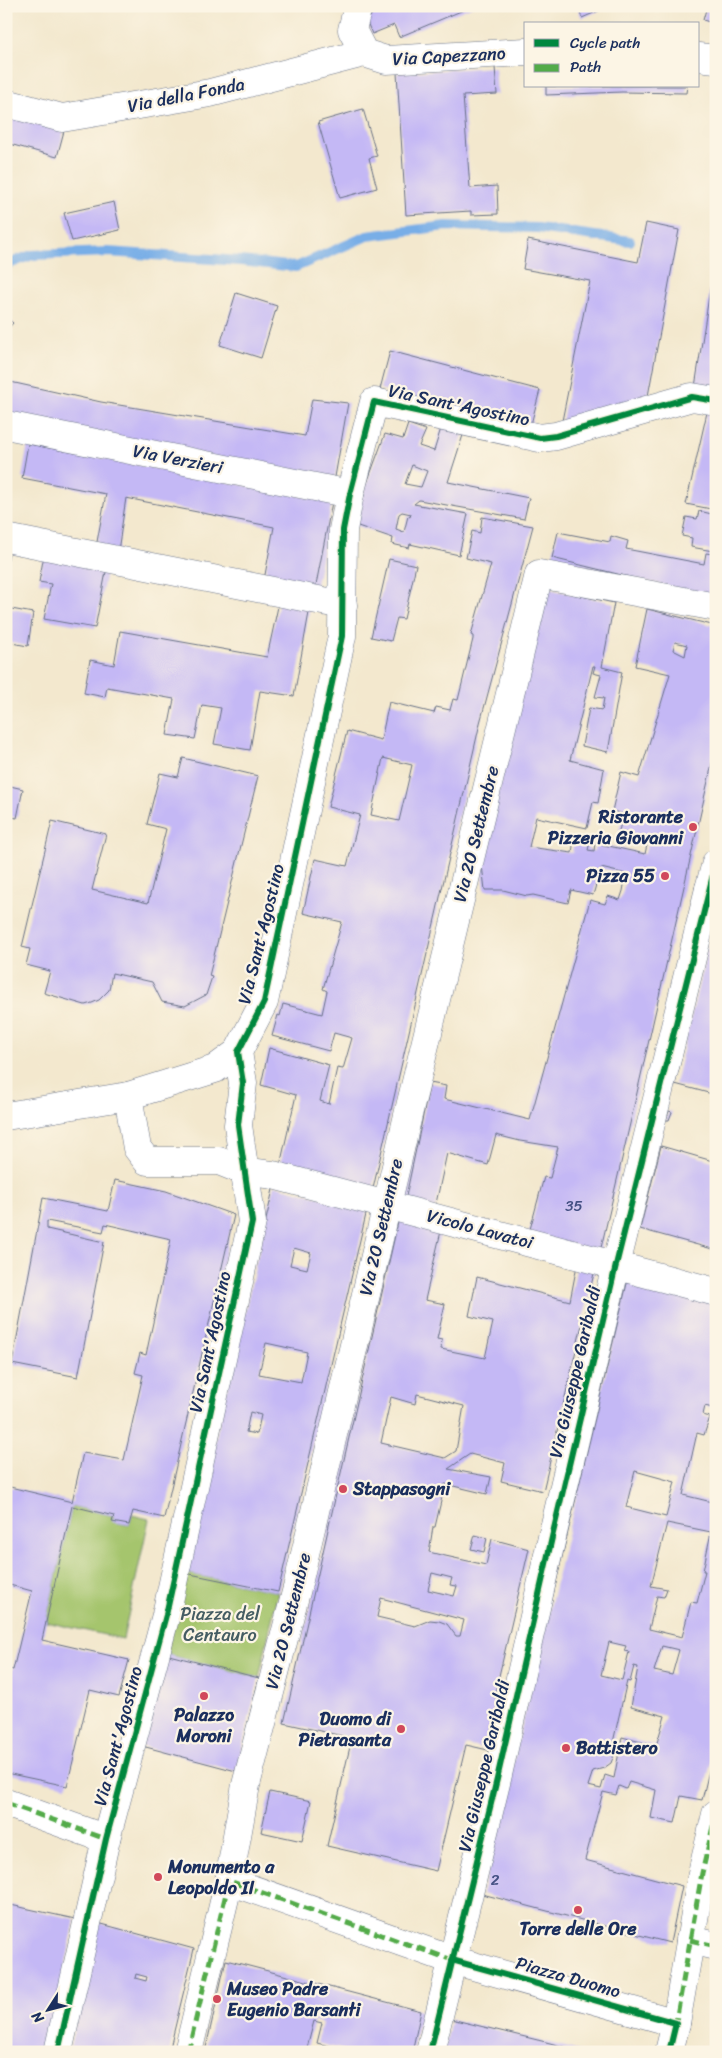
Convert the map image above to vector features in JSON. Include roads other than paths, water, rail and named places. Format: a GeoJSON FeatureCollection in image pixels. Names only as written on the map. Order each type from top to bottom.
{"type":"FeatureCollection","features":[{"type":"Feature","properties":{"kind":"street"},"geometry":{"type":"LineString","coordinates":[[358,6],[352,30],[364,52]]}},
{"type":"Feature","properties":{"kind":"street","name":"Via Capezzano"},"geometry":{"type":"LineString","coordinates":[[364,52],[386,60],[524,52]]}},
{"type":"Feature","properties":{"kind":"street","name":"Via della Fonda"},"geometry":{"type":"LineString","coordinates":[[6,103],[62,118],[210,93],[364,52]]}},
{"type":"Feature","properties":{"kind":"street"},"geometry":{"type":"LineString","coordinates":[[700,56],[716,59]]}},
{"type":"Feature","properties":{"kind":"street","name":"Via Sant'Agostino"},"geometry":{"type":"LineString","coordinates":[[58,2052],[106,1839],[166,1615],[252,1222],[238,1125],[243,1083],[238,1052],[264,1002],[342,636],[343,530],[350,494],[374,402],[540,438],[556,436],[692,397],[716,401]]}},
{"type":"Feature","properties":{"kind":"street","name":"Via Verzieri"},"geometry":{"type":"LineString","coordinates":[[6,425],[350,494]]}},
{"type":"Feature","properties":{"kind":"street"},"geometry":{"type":"LineString","coordinates":[[6,538],[343,605]]}},
{"type":"Feature","properties":{"kind":"street","name":"Via 20 Settembre"},"geometry":{"type":"LineString","coordinates":[[188,2052],[229,1881],[246,1785],[297,1588],[539,574],[716,606]]}},
{"type":"Feature","properties":{"kind":"street","name":"Via Giuseppe Garibaldi"},"geometry":{"type":"LineString","coordinates":[[452,1960],[616,1265],[714,881]]}},
{"type":"Feature","properties":{"kind":"street"},"geometry":{"type":"LineString","coordinates":[[6,1116],[128,1096],[215,1069],[238,1052]]}},
{"type":"Feature","properties":{"kind":"street","name":"Vicolo Lavatoi"},"geometry":{"type":"LineString","coordinates":[[128,1096],[137,1148],[146,1161],[219,1161],[244,1172],[273,1175],[716,1292]]}},
{"type":"Feature","properties":{"kind":"street"},"geometry":{"type":"LineString","coordinates":[[6,1803],[106,1839]]}},
{"type":"Feature","properties":{"kind":"street"},"geometry":{"type":"LineString","coordinates":[[669,2052],[676,2023],[703,1943],[702,1873],[716,1814]]}},
{"type":"Feature","properties":{"kind":"street","name":"Piazza Duomo"},"geometry":{"type":"LineString","coordinates":[[229,1881],[452,1960],[676,2023]]}},
{"type":"Feature","properties":{"kind":"street"},"geometry":{"type":"LineString","coordinates":[[430,2052],[452,1960]]}},
{"type":"Feature","properties":{"kind":"waterway"},"geometry":{"type":"LineString","coordinates":[[6,265],[32,255],[108,252],[241,261],[296,267],[367,236],[446,226],[538,228],[630,241]]}},
{"type":"Feature","properties":{"kind":"place","name":"Ristorante Pizzeria Giovanni"},"geometry":{"type":"Point","coordinates":[693,827]}},
{"type":"Feature","properties":{"kind":"place","name":"Pizza 55"},"geometry":{"type":"Point","coordinates":[665,876]}},
{"type":"Feature","properties":{"kind":"place","name":"Stappasogni"},"geometry":{"type":"Point","coordinates":[343,1489]}},
{"type":"Feature","properties":{"kind":"place","name":"Palazzo Moroni"},"geometry":{"type":"Point","coordinates":[204,1696]}},
{"type":"Feature","properties":{"kind":"place","name":"Duomo di Pietrasanta"},"geometry":{"type":"Point","coordinates":[401,1729]}},
{"type":"Feature","properties":{"kind":"place","name":"Battistero"},"geometry":{"type":"Point","coordinates":[566,1748]}},
{"type":"Feature","properties":{"kind":"place","name":"Monumento a Leopoldo II"},"geometry":{"type":"Point","coordinates":[158,1877]}},
{"type":"Feature","properties":{"kind":"place","name":"Torre delle Ore"},"geometry":{"type":"Point","coordinates":[578,1910]}},
{"type":"Feature","properties":{"kind":"place","name":"Museo Padre Eugenio Barsanti"},"geometry":{"type":"Point","coordinates":[217,1999]}},
{"type":"Feature","properties":{"kind":"park label","name":"Piazza del Centauro"},"geometry":{"type":"Point","coordinates":[220,1624]}}]}
